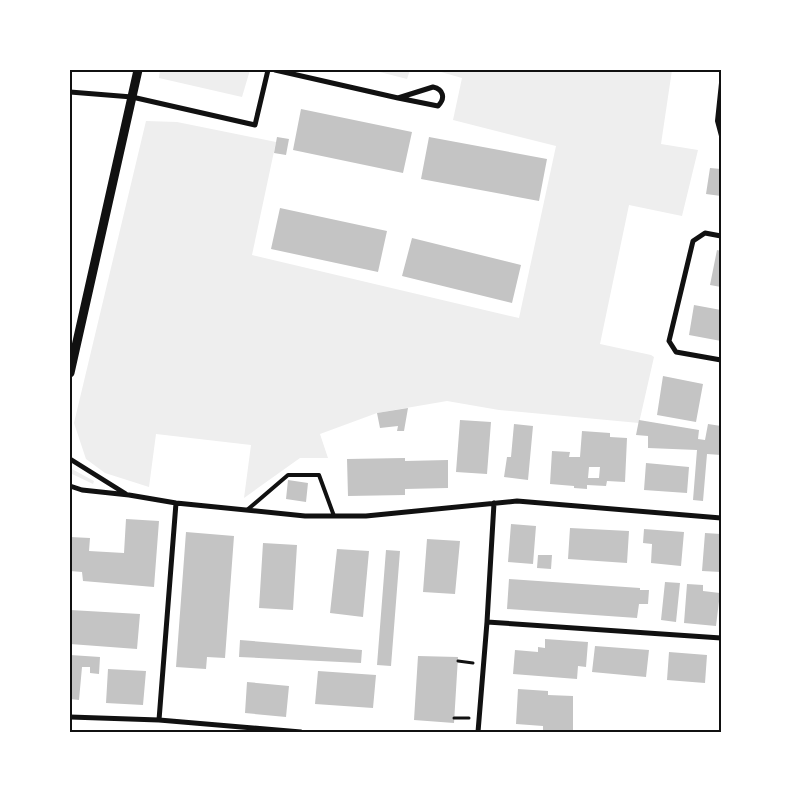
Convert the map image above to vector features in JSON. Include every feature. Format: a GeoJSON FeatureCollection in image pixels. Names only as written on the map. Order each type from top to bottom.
{"type":"FeatureCollection","features":[{"type":"Feature","properties":{"kind":"street"},"geometry":{"type":"LineString","coordinates":[[70,373],[138,70]]}},
{"type":"Feature","properties":{"kind":"street"},"geometry":{"type":"LineString","coordinates":[[70,92],[132,97],[255,125],[268,70]]}},
{"type":"Feature","properties":{"kind":"street"},"geometry":{"type":"LineString","coordinates":[[275,70],[398,98],[438,106],[444,97],[438,88],[433,87],[398,98]]}},
{"type":"Feature","properties":{"kind":"street"},"geometry":{"type":"LineString","coordinates":[[721,236],[705,234],[693,241],[669,341],[676,352],[721,360]]}},
{"type":"Feature","properties":{"kind":"street"},"geometry":{"type":"LineString","coordinates":[[70,459],[129,495]]}},
{"type":"Feature","properties":{"kind":"street"},"geometry":{"type":"LineString","coordinates":[[70,486],[82,490],[176,503],[305,516],[366,516],[516,501],[721,518]]}},
{"type":"Feature","properties":{"kind":"street"},"geometry":{"type":"LineString","coordinates":[[159,720],[176,503]]}},
{"type":"Feature","properties":{"kind":"street"},"geometry":{"type":"LineString","coordinates":[[478,732],[488,622],[494,503]]}},
{"type":"Feature","properties":{"kind":"street"},"geometry":{"type":"LineString","coordinates":[[488,622],[721,638]]}},
{"type":"Feature","properties":{"kind":"street"},"geometry":{"type":"LineString","coordinates":[[70,716],[159,720],[301,732]]}},
{"type":"Feature","properties":{"kind":"lane"},"geometry":{"type":"LineString","coordinates":[[721,83],[717,121],[721,136]]}},
{"type":"Feature","properties":{"kind":"lane"},"geometry":{"type":"LineString","coordinates":[[246,511],[288,475],[319,476],[334,516]]}},
{"type":"Feature","properties":{"kind":"path"},"geometry":{"type":"LineString","coordinates":[[458,661],[473,663]]}},
{"type":"Feature","properties":{"kind":"path"},"geometry":{"type":"LineString","coordinates":[[454,718],[469,718]]}},
{"type":"Feature","properties":{"kind":"shaded area"},"geometry":{"type":"Polygon","coordinates":[[[160,70],[250,70],[242,97],[159,78],[160,70]]]}},
{"type":"Feature","properties":{"kind":"shaded area"},"geometry":{"type":"Polygon","coordinates":[[[372,70],[410,70],[407,79],[372,70]]]}},
{"type":"Feature","properties":{"kind":"shaded area"},"geometry":{"type":"Polygon","coordinates":[[[434,70],[672,70],[661,144],[698,150],[682,216],[629,205],[600,344],[654,357],[639,423],[499,410],[447,401],[377,413],[320,434],[328,458],[300,458],[244,498],[251,445],[156,434],[149,487],[105,473],[86,459],[74,423],[146,121],[177,122],[276,142],[252,255],[519,318],[556,146],[453,120],[462,78],[434,70]]]}},
{"type":"Feature","properties":{"kind":"shaded area"},"geometry":{"type":"Polygon","coordinates":[[[70,468],[94,481],[93,484],[70,473],[70,468]]]}},
{"type":"Feature","properties":{"kind":"building"},"geometry":{"type":"Polygon","coordinates":[[[301,109],[412,132],[403,173],[293,150],[301,109]]]}},
{"type":"Feature","properties":{"kind":"building"},"geometry":{"type":"Polygon","coordinates":[[[277,137],[289,139],[286,155],[274,153],[277,137]]]}},
{"type":"Feature","properties":{"kind":"building"},"geometry":{"type":"Polygon","coordinates":[[[429,137],[547,159],[539,201],[421,179],[429,137]]]}},
{"type":"Feature","properties":{"kind":"building"},"geometry":{"type":"Polygon","coordinates":[[[710,168],[721,169],[721,196],[706,194],[710,168]]]}},
{"type":"Feature","properties":{"kind":"building"},"geometry":{"type":"Polygon","coordinates":[[[280,208],[387,231],[378,272],[271,249],[280,208]]]}},
{"type":"Feature","properties":{"kind":"building"},"geometry":{"type":"Polygon","coordinates":[[[412,238],[521,265],[512,303],[402,276],[412,238]]]}},
{"type":"Feature","properties":{"kind":"building"},"geometry":{"type":"Polygon","coordinates":[[[717,250],[721,251],[721,287],[710,285],[717,250]]]}},
{"type":"Feature","properties":{"kind":"building"},"geometry":{"type":"Polygon","coordinates":[[[694,305],[721,310],[721,341],[689,335],[694,305]]]}},
{"type":"Feature","properties":{"kind":"building"},"geometry":{"type":"Polygon","coordinates":[[[663,376],[703,384],[696,422],[657,415],[663,376]]]}},
{"type":"Feature","properties":{"kind":"building"},"geometry":{"type":"Polygon","coordinates":[[[408,408],[404,431],[397,431],[398,426],[380,428],[377,413],[408,408]]]}},
{"type":"Feature","properties":{"kind":"building"},"geometry":{"type":"Polygon","coordinates":[[[460,420],[491,422],[487,474],[456,472],[460,420]]]}},
{"type":"Feature","properties":{"kind":"building"},"geometry":{"type":"Polygon","coordinates":[[[639,420],[699,430],[698,439],[705,440],[708,424],[721,426],[721,455],[707,454],[703,501],[693,500],[697,450],[648,448],[648,436],[636,435],[639,420]]]}},
{"type":"Feature","properties":{"kind":"building"},"geometry":{"type":"Polygon","coordinates":[[[514,424],[533,426],[528,480],[504,477],[507,457],[511,457],[514,424]]]}},
{"type":"Feature","properties":{"kind":"building"},"geometry":{"type":"Polygon","coordinates":[[[582,431],[610,433],[610,437],[627,438],[625,482],[607,481],[606,486],[587,485],[587,489],[550,484],[552,451],[570,452],[569,457],[580,457],[582,431]],[[589,467],[588,478],[599,478],[600,467],[589,467]]]}},
{"type":"Feature","properties":{"kind":"building"},"geometry":{"type":"Polygon","coordinates":[[[405,458],[405,461],[448,460],[448,488],[405,489],[405,495],[348,496],[347,459],[405,458]]]}},
{"type":"Feature","properties":{"kind":"building"},"geometry":{"type":"Polygon","coordinates":[[[646,463],[689,467],[687,493],[644,490],[646,463]]]}},
{"type":"Feature","properties":{"kind":"building"},"geometry":{"type":"Polygon","coordinates":[[[288,480],[308,483],[306,502],[286,499],[288,480]]]}},
{"type":"Feature","properties":{"kind":"building"},"geometry":{"type":"Polygon","coordinates":[[[126,519],[159,521],[154,587],[83,581],[82,572],[70,571],[70,537],[90,538],[89,551],[124,553],[126,519]]]}},
{"type":"Feature","properties":{"kind":"building"},"geometry":{"type":"Polygon","coordinates":[[[511,524],[536,526],[533,564],[508,562],[511,524]]]}},
{"type":"Feature","properties":{"kind":"building"},"geometry":{"type":"Polygon","coordinates":[[[570,528],[629,531],[627,563],[568,559],[570,528]]]}},
{"type":"Feature","properties":{"kind":"building"},"geometry":{"type":"Polygon","coordinates":[[[644,529],[684,532],[681,566],[651,563],[652,544],[643,543],[644,529]]]}},
{"type":"Feature","properties":{"kind":"building"},"geometry":{"type":"Polygon","coordinates":[[[186,532],[234,536],[225,658],[207,657],[206,669],[176,667],[186,532]]]}},
{"type":"Feature","properties":{"kind":"building"},"geometry":{"type":"Polygon","coordinates":[[[705,533],[721,534],[721,572],[702,571],[705,533]]]}},
{"type":"Feature","properties":{"kind":"building"},"geometry":{"type":"Polygon","coordinates":[[[427,539],[460,541],[455,594],[423,592],[427,539]]]}},
{"type":"Feature","properties":{"kind":"building"},"geometry":{"type":"Polygon","coordinates":[[[263,543],[297,545],[293,610],[259,608],[263,543]]]}},
{"type":"Feature","properties":{"kind":"building"},"geometry":{"type":"Polygon","coordinates":[[[337,549],[369,551],[363,617],[330,613],[337,549]]]}},
{"type":"Feature","properties":{"kind":"building"},"geometry":{"type":"Polygon","coordinates":[[[386,550],[400,551],[391,666],[377,665],[386,550]]]}},
{"type":"Feature","properties":{"kind":"building"},"geometry":{"type":"Polygon","coordinates":[[[538,555],[552,555],[551,569],[537,568],[538,555]]]}},
{"type":"Feature","properties":{"kind":"building"},"geometry":{"type":"Polygon","coordinates":[[[509,579],[640,588],[640,590],[649,590],[648,604],[639,604],[637,618],[507,609],[509,579]]]}},
{"type":"Feature","properties":{"kind":"building"},"geometry":{"type":"Polygon","coordinates":[[[665,582],[680,583],[676,622],[661,620],[665,582]]]}},
{"type":"Feature","properties":{"kind":"building"},"geometry":{"type":"Polygon","coordinates":[[[687,584],[703,585],[703,591],[720,593],[716,626],[684,623],[687,584]]]}},
{"type":"Feature","properties":{"kind":"building"},"geometry":{"type":"Polygon","coordinates":[[[70,610],[140,614],[137,649],[70,644],[70,610]]]}},
{"type":"Feature","properties":{"kind":"building"},"geometry":{"type":"Polygon","coordinates":[[[545,639],[588,642],[586,667],[578,666],[577,679],[513,674],[515,650],[538,652],[538,647],[545,648],[545,639]]]}},
{"type":"Feature","properties":{"kind":"building"},"geometry":{"type":"Polygon","coordinates":[[[240,640],[362,650],[361,663],[239,657],[240,640]]]}},
{"type":"Feature","properties":{"kind":"building"},"geometry":{"type":"Polygon","coordinates":[[[595,646],[649,650],[646,677],[592,672],[595,646]]]}},
{"type":"Feature","properties":{"kind":"building"},"geometry":{"type":"Polygon","coordinates":[[[669,652],[707,655],[705,683],[667,680],[669,652]]]}},
{"type":"Feature","properties":{"kind":"building"},"geometry":{"type":"Polygon","coordinates":[[[70,655],[100,657],[99,674],[90,673],[90,667],[82,667],[79,700],[70,699],[70,655]]]}},
{"type":"Feature","properties":{"kind":"building"},"geometry":{"type":"Polygon","coordinates":[[[418,656],[458,657],[454,723],[414,720],[418,656]]]}},
{"type":"Feature","properties":{"kind":"building"},"geometry":{"type":"Polygon","coordinates":[[[108,669],[146,671],[143,705],[106,703],[108,669]]]}},
{"type":"Feature","properties":{"kind":"building"},"geometry":{"type":"Polygon","coordinates":[[[318,671],[376,675],[373,708],[315,704],[318,671]]]}},
{"type":"Feature","properties":{"kind":"building"},"geometry":{"type":"Polygon","coordinates":[[[247,682],[289,686],[286,717],[245,713],[247,682]]]}},
{"type":"Feature","properties":{"kind":"building"},"geometry":{"type":"Polygon","coordinates":[[[518,689],[548,691],[548,695],[573,696],[573,732],[543,731],[543,726],[516,724],[518,689]]]}}]}
